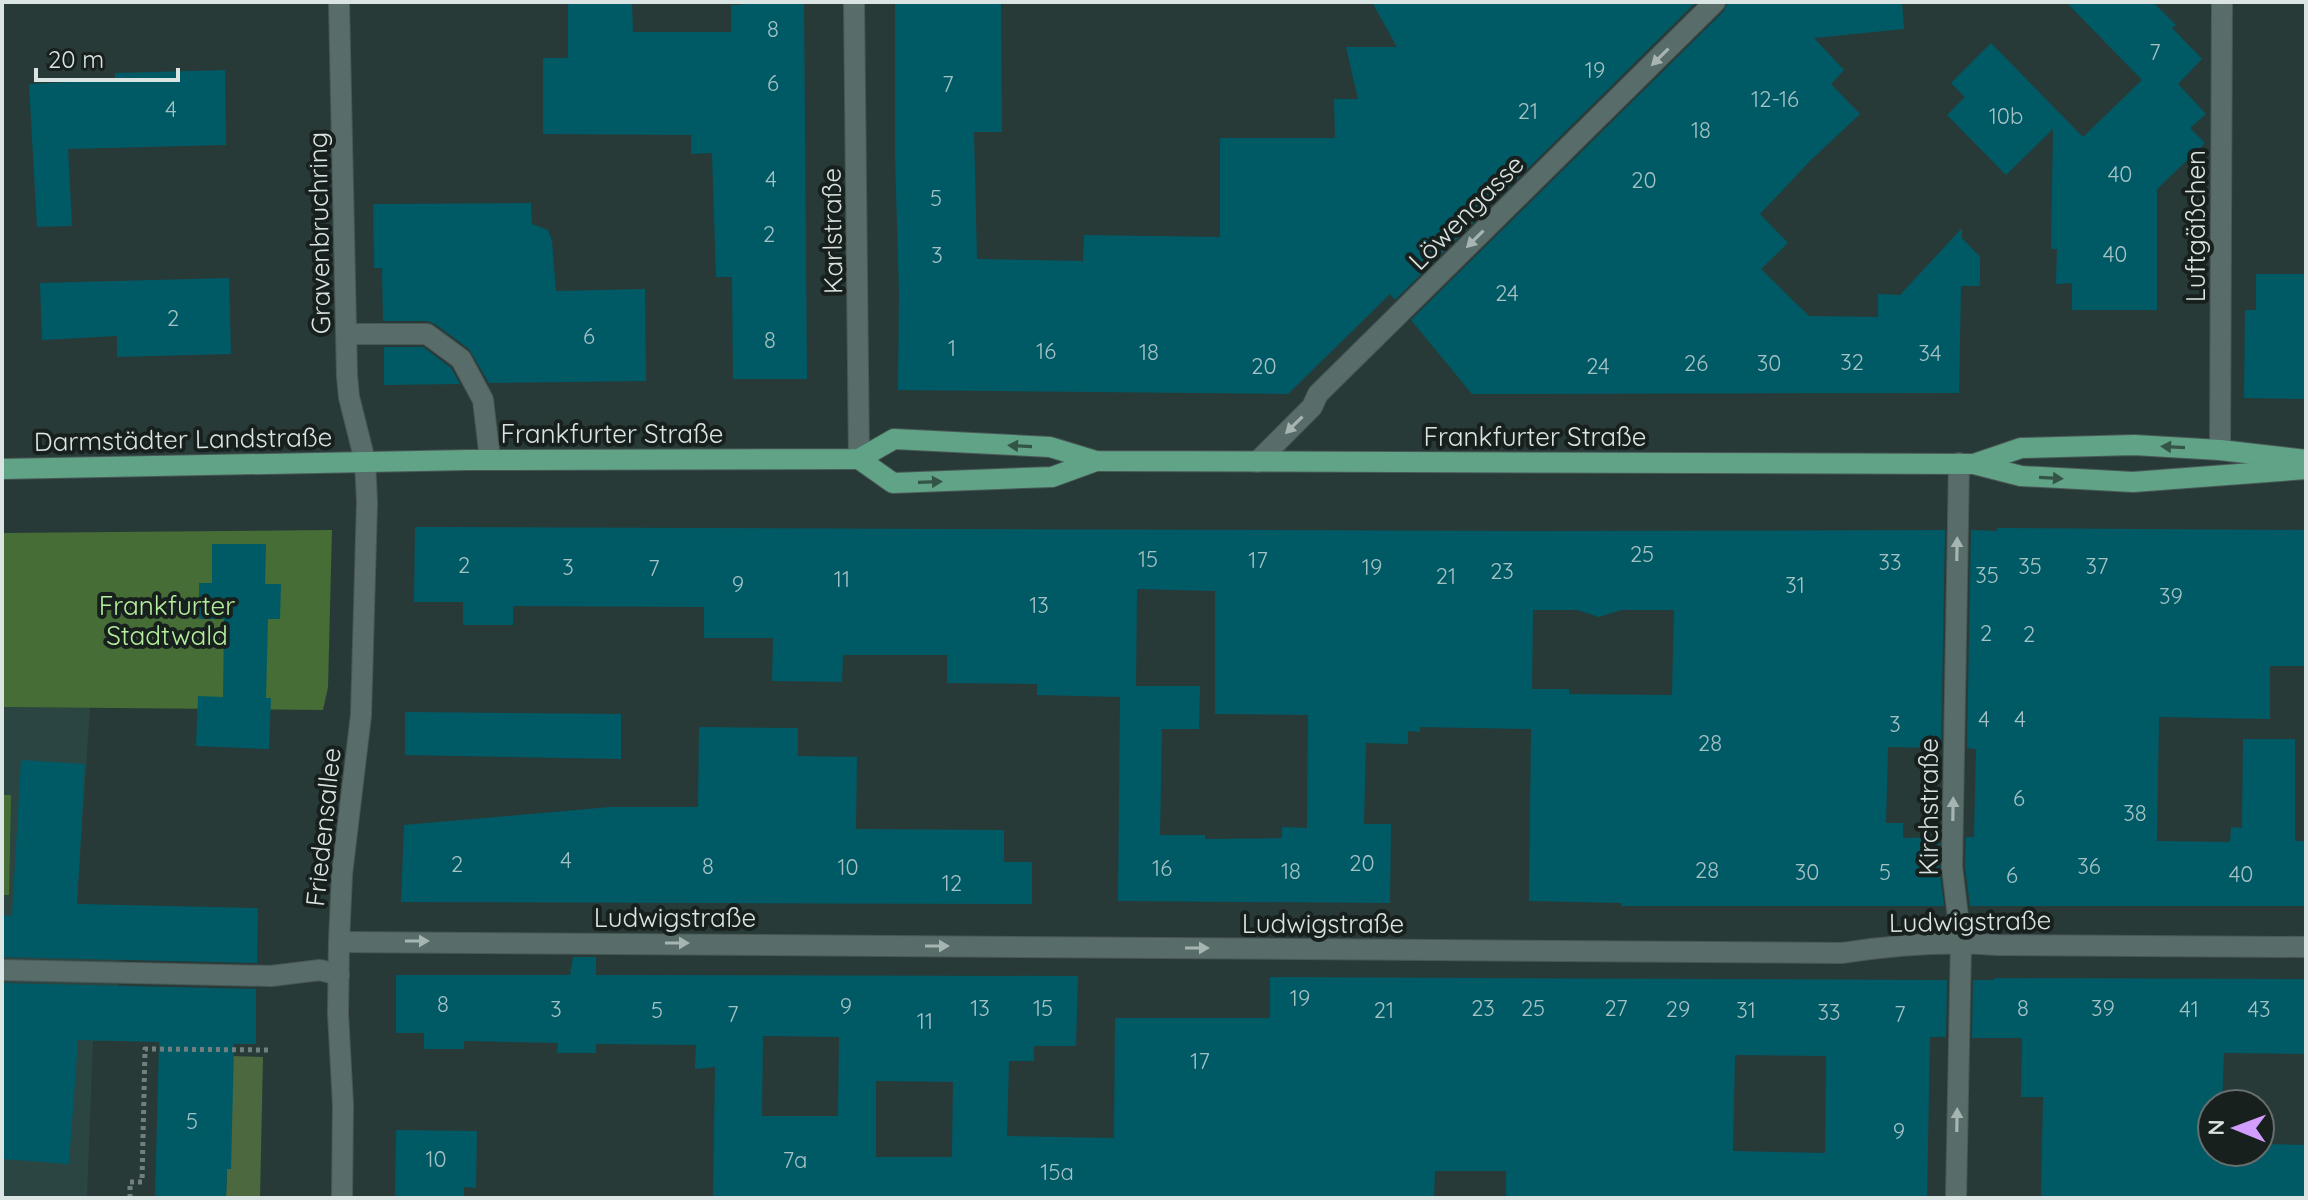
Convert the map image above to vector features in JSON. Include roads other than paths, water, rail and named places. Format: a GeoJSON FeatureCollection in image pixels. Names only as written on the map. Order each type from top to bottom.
{"type":"FeatureCollection","features":[{"type":"Feature","properties":{"kind":"main road","name":"Frankfurter Straße"},"geometry":{"type":"LineString","coordinates":[[365,461],[859,459],[894,439],[1050,447],[1096,461],[1967,463],[2021,476],[2133,482],[2306,469]]}},
{"type":"Feature","properties":{"kind":"main road","name":"Frankfurter Straße"},"geometry":{"type":"LineString","coordinates":[[1967,463],[2021,448],[2134,445],[2220,450],[2306,460]]}},
{"type":"Feature","properties":{"kind":"main road","name":"Frankfurter Straße"},"geometry":{"type":"LineString","coordinates":[[859,459],[893,483],[1052,477],[1096,461]]}},
{"type":"Feature","properties":{"kind":"main road","name":"Darmstädter Landstraße"},"geometry":{"type":"LineString","coordinates":[[2,469],[365,461]]}},
{"type":"Feature","properties":{"kind":"street","name":"Gravenbruchring"},"geometry":{"type":"LineString","coordinates":[[339,2],[349,397],[365,461]]}},
{"type":"Feature","properties":{"kind":"street","name":"Karlstraße"},"geometry":{"type":"LineString","coordinates":[[854,2],[859,459]]}},
{"type":"Feature","properties":{"kind":"street","name":"Löwengasse"},"geometry":{"type":"LineString","coordinates":[[1257,462],[1312,407],[1318,394],[1715,2]]}},
{"type":"Feature","properties":{"kind":"street","name":"Luftgäßchen"},"geometry":{"type":"LineString","coordinates":[[2220,450],[2222,2]]}},
{"type":"Feature","properties":{"kind":"street"},"geometry":{"type":"LineString","coordinates":[[347,334],[427,334],[461,359],[483,400],[490,459]]}},
{"type":"Feature","properties":{"kind":"street","name":"Friedensallee"},"geometry":{"type":"LineString","coordinates":[[342,1198],[339,942],[342,874],[361,715],[367,502],[365,461]]}},
{"type":"Feature","properties":{"kind":"street","name":"Kirchstraße"},"geometry":{"type":"LineString","coordinates":[[1956,1198],[1961,943],[1952,867],[1967,463]]}},
{"type":"Feature","properties":{"kind":"street","name":"Ludwigstraße"},"geometry":{"type":"LineString","coordinates":[[339,942],[1842,953],[1887,946],[1961,943],[2306,947]]}},
{"type":"Feature","properties":{"kind":"street"},"geometry":{"type":"LineString","coordinates":[[2,970],[271,976],[320,970],[339,975]]}},
{"type":"Feature","properties":{"kind":"park label","name":"Frankfurter Stadtwald"},"geometry":{"type":"Point","coordinates":[167,620]}}]}
